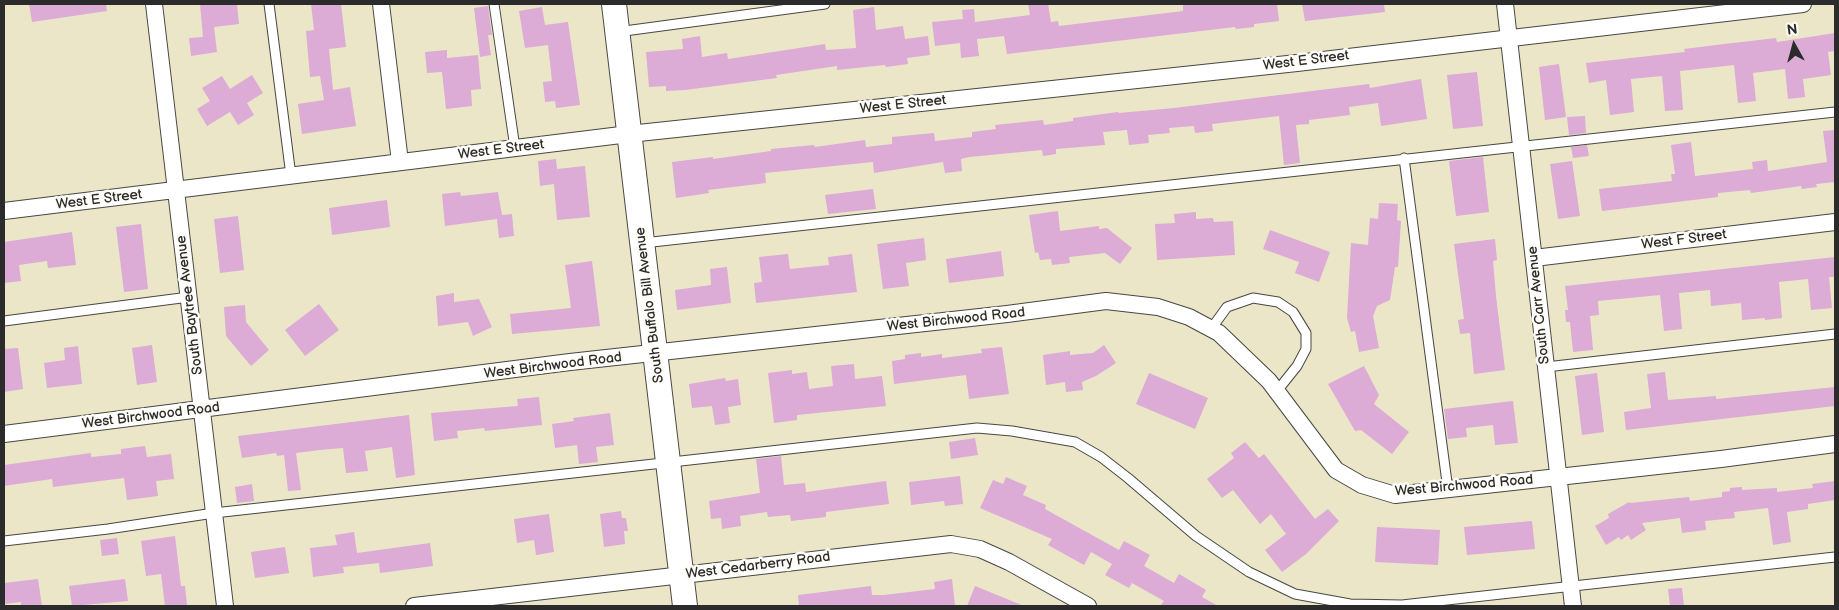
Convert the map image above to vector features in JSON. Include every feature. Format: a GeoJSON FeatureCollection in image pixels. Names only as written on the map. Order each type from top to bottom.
{"type":"FeatureCollection","features":[{"type":"Feature","properties":{"kind":"main road","name":"South Buffalo Bill Avenue"},"geometry":{"type":"LineString","coordinates":[[614,4],[685,606]]}},
{"type":"Feature","properties":{"kind":"street","name":"South Baytree Avenue"},"geometry":{"type":"LineString","coordinates":[[154,4],[225,606]]}},
{"type":"Feature","properties":{"kind":"street"},"geometry":{"type":"LineString","coordinates":[[381,4],[400,162]]}},
{"type":"Feature","properties":{"kind":"street","name":"South Carr Avenue"},"geometry":{"type":"LineString","coordinates":[[1505,4],[1573,606]]}},
{"type":"Feature","properties":{"kind":"street","name":"West E Street"},"geometry":{"type":"LineString","coordinates":[[4,211],[629,134],[1297,63],[1803,4]]}},
{"type":"Feature","properties":{"kind":"street","name":"West F Street"},"geometry":{"type":"LineString","coordinates":[[1534,258],[1835,222]]}},
{"type":"Feature","properties":{"kind":"street","name":"West Birchwood Road"},"geometry":{"type":"LineString","coordinates":[[4,434],[655,353],[1106,301],[1158,307],[1189,317],[1211,328],[1226,340],[1277,391],[1336,470],[1362,485],[1395,495],[1558,478],[1835,444]]}},
{"type":"Feature","properties":{"kind":"street","name":"West Cedarberry Road"},"geometry":{"type":"LineString","coordinates":[[414,606],[951,544],[980,549],[1009,562],[1082,605]]}},
{"type":"Feature","properties":{"kind":"lane"},"geometry":{"type":"LineString","coordinates":[[269,4],[291,176]]}},
{"type":"Feature","properties":{"kind":"lane"},"geometry":{"type":"LineString","coordinates":[[494,4],[515,148]]}},
{"type":"Feature","properties":{"kind":"lane"},"geometry":{"type":"LineString","coordinates":[[617,32],[826,4]]}},
{"type":"Feature","properties":{"kind":"lane"},"geometry":{"type":"LineString","coordinates":[[642,243],[1835,112]]}},
{"type":"Feature","properties":{"kind":"lane"},"geometry":{"type":"LineString","coordinates":[[1404,158],[1448,490]]}},
{"type":"Feature","properties":{"kind":"lane"},"geometry":{"type":"LineString","coordinates":[[4,321],[189,297]]}},
{"type":"Feature","properties":{"kind":"lane"},"geometry":{"type":"LineString","coordinates":[[1211,328],[1227,307],[1253,298],[1278,302],[1293,312],[1306,332],[1306,349],[1297,366],[1277,391]]}},
{"type":"Feature","properties":{"kind":"lane"},"geometry":{"type":"LineString","coordinates":[[1546,367],[1835,334]]}},
{"type":"Feature","properties":{"kind":"lane"},"geometry":{"type":"LineString","coordinates":[[4,541],[108,529],[214,513],[977,428],[1012,430],[1075,442],[1101,457],[1196,536],[1249,572],[1295,594],[1350,604],[1402,605],[1571,588],[1835,557]]}},
{"type":"Feature","properties":{"kind":"building"},"geometry":{"type":"Polygon","coordinates":[[[29,4],[106,4],[107,11],[32,22],[29,4]]]}},
{"type":"Feature","properties":{"kind":"building"},"geometry":{"type":"Polygon","coordinates":[[[200,4],[237,4],[239,24],[214,27],[217,52],[191,56],[189,38],[203,37],[200,4]]]}},
{"type":"Feature","properties":{"kind":"building"},"geometry":{"type":"Polygon","coordinates":[[[311,4],[341,4],[346,47],[329,49],[333,90],[350,87],[356,126],[302,134],[298,104],[324,100],[320,76],[310,77],[306,31],[314,30],[311,4]]]}},
{"type":"Feature","properties":{"kind":"building"},"geometry":{"type":"Polygon","coordinates":[[[1028,4],[1048,4],[1051,22],[1058,21],[1059,26],[1183,11],[1183,5],[1190,4],[1277,4],[1279,21],[1254,24],[1254,27],[1236,29],[1235,27],[1007,54],[1004,36],[977,39],[979,56],[961,58],[960,43],[935,46],[932,22],[963,19],[962,10],[974,9],[975,22],[1030,15],[1028,4]]]}},
{"type":"Feature","properties":{"kind":"building"},"geometry":{"type":"Polygon","coordinates":[[[1302,4],[1384,4],[1385,12],[1305,21],[1302,4]]]}},
{"type":"Feature","properties":{"kind":"building"},"geometry":{"type":"Polygon","coordinates":[[[488,6],[492,35],[488,35],[491,55],[480,57],[474,8],[488,6]]]}},
{"type":"Feature","properties":{"kind":"building"},"geometry":{"type":"Polygon","coordinates":[[[542,7],[545,25],[568,22],[580,105],[556,108],[555,101],[545,102],[543,82],[552,81],[548,45],[525,48],[519,11],[542,7]]]}},
{"type":"Feature","properties":{"kind":"building"},"geometry":{"type":"Polygon","coordinates":[[[874,7],[876,30],[903,26],[905,39],[928,36],[930,55],[907,58],[908,64],[837,70],[837,66],[776,75],[777,78],[685,90],[666,91],[666,86],[649,87],[646,52],[683,49],[682,39],[700,36],[702,57],[727,53],[728,59],[825,44],[826,50],[856,48],[853,10],[874,7]]]}},
{"type":"Feature","properties":{"kind":"building"},"geometry":{"type":"Polygon","coordinates":[[[1835,33],[1835,51],[1828,52],[1831,75],[1803,79],[1805,97],[1788,99],[1785,69],[1753,73],[1756,101],[1738,103],[1734,65],[1680,71],[1683,110],[1665,111],[1662,76],[1631,79],[1634,112],[1610,115],[1606,80],[1589,83],[1586,63],[1685,52],[1684,49],[1716,45],[1776,38],[1777,42],[1835,33]]]}},
{"type":"Feature","properties":{"kind":"building"},"geometry":{"type":"Polygon","coordinates":[[[447,50],[447,58],[478,55],[481,89],[471,90],[472,106],[446,109],[442,72],[427,73],[425,52],[447,50]]]}},
{"type":"Feature","properties":{"kind":"building"},"geometry":{"type":"Polygon","coordinates":[[[1559,64],[1566,117],[1545,120],[1539,67],[1559,64]]]}},
{"type":"Feature","properties":{"kind":"building"},"geometry":{"type":"Polygon","coordinates":[[[1477,72],[1483,126],[1453,129],[1447,75],[1477,72]]]}},
{"type":"Feature","properties":{"kind":"building"},"geometry":{"type":"Polygon","coordinates":[[[252,75],[263,93],[247,103],[254,115],[238,125],[230,112],[207,126],[197,109],[210,101],[202,88],[222,76],[230,89],[252,75]]]}},
{"type":"Feature","properties":{"kind":"building"},"geometry":{"type":"Polygon","coordinates":[[[1421,79],[1427,119],[1381,126],[1378,103],[1349,107],[1350,115],[1309,120],[1309,124],[1296,125],[1300,163],[1284,165],[1279,116],[1212,124],[1213,131],[1195,133],[1194,126],[1169,128],[1170,133],[1148,135],[1149,143],[1129,145],[1127,130],[1103,132],[1105,145],[1056,149],[1056,154],[1043,156],[1042,150],[969,157],[961,159],[962,171],[945,173],[943,162],[874,173],[873,162],[765,173],[766,183],[708,190],[709,193],[676,198],[672,162],[713,157],[713,159],[771,151],[771,149],[814,145],[815,147],[865,140],[866,147],[892,144],[892,137],[934,133],[935,141],[972,137],[972,132],[996,129],[995,125],[1043,120],[1044,125],[1073,121],[1073,118],[1118,112],[1174,108],[1369,84],[1370,88],[1421,79]]]}},
{"type":"Feature","properties":{"kind":"building"},"geometry":{"type":"Polygon","coordinates":[[[1585,116],[1586,133],[1569,135],[1567,117],[1585,116]]]}},
{"type":"Feature","properties":{"kind":"building"},"geometry":{"type":"Polygon","coordinates":[[[1835,130],[1835,182],[1816,184],[1817,187],[1802,189],[1801,186],[1751,193],[1750,190],[1718,193],[1718,197],[1602,211],[1599,189],[1672,181],[1671,174],[1675,174],[1671,145],[1691,142],[1695,176],[1753,169],[1752,162],[1767,160],[1768,171],[1827,162],[1823,131],[1835,130]]]}},
{"type":"Feature","properties":{"kind":"building"},"geometry":{"type":"Polygon","coordinates":[[[1587,145],[1589,156],[1573,158],[1571,147],[1587,145]]]}},
{"type":"Feature","properties":{"kind":"building"},"geometry":{"type":"Polygon","coordinates":[[[1483,157],[1489,212],[1456,216],[1449,161],[1483,157]]]}},
{"type":"Feature","properties":{"kind":"building"},"geometry":{"type":"Polygon","coordinates":[[[556,159],[557,169],[585,166],[590,217],[557,220],[554,184],[540,186],[538,161],[556,159]]]}},
{"type":"Feature","properties":{"kind":"building"},"geometry":{"type":"Polygon","coordinates":[[[1572,161],[1580,216],[1558,219],[1550,164],[1572,161]]]}},
{"type":"Feature","properties":{"kind":"building"},"geometry":{"type":"Polygon","coordinates":[[[873,189],[876,209],[828,214],[825,195],[873,189]]]}},
{"type":"Feature","properties":{"kind":"building"},"geometry":{"type":"Polygon","coordinates":[[[460,192],[461,196],[498,192],[502,215],[512,214],[514,236],[499,238],[497,219],[445,226],[442,194],[460,192]]]}},
{"type":"Feature","properties":{"kind":"building"},"geometry":{"type":"Polygon","coordinates":[[[387,200],[390,227],[332,235],[329,208],[387,200]]]}},
{"type":"Feature","properties":{"kind":"building"},"geometry":{"type":"Polygon","coordinates":[[[1379,203],[1398,204],[1397,220],[1401,221],[1398,267],[1395,267],[1390,300],[1377,306],[1373,316],[1379,348],[1359,352],[1355,331],[1351,332],[1347,318],[1351,243],[1368,245],[1370,218],[1378,219],[1379,203]]]}},
{"type":"Feature","properties":{"kind":"building"},"geometry":{"type":"Polygon","coordinates":[[[1058,211],[1060,231],[1099,226],[1099,229],[1107,228],[1132,248],[1120,264],[1105,253],[1069,257],[1070,263],[1052,265],[1051,259],[1040,260],[1038,252],[1035,253],[1029,215],[1058,211]]]}},
{"type":"Feature","properties":{"kind":"building"},"geometry":{"type":"Polygon","coordinates":[[[1196,212],[1196,219],[1213,218],[1214,222],[1233,221],[1235,255],[1157,260],[1155,224],[1175,223],[1174,214],[1196,212]]]}},
{"type":"Feature","properties":{"kind":"building"},"geometry":{"type":"Polygon","coordinates":[[[238,216],[244,270],[220,273],[214,219],[238,216]]]}},
{"type":"Feature","properties":{"kind":"building"},"geometry":{"type":"Polygon","coordinates":[[[141,224],[148,289],[124,292],[116,227],[141,224]]]}},
{"type":"Feature","properties":{"kind":"building"},"geometry":{"type":"Polygon","coordinates":[[[1270,230],[1330,252],[1319,282],[1295,273],[1299,262],[1263,249],[1270,230]]]}},
{"type":"Feature","properties":{"kind":"building"},"geometry":{"type":"Polygon","coordinates":[[[72,232],[76,265],[48,268],[47,261],[19,265],[21,281],[4,283],[4,242],[72,232]]]}},
{"type":"Feature","properties":{"kind":"building"},"geometry":{"type":"Polygon","coordinates":[[[924,238],[926,260],[906,263],[909,286],[883,289],[877,244],[924,238]]]}},
{"type":"Feature","properties":{"kind":"building"},"geometry":{"type":"Polygon","coordinates":[[[1495,239],[1497,260],[1493,261],[1505,370],[1474,374],[1470,333],[1460,334],[1458,320],[1464,319],[1454,244],[1495,239]]]}},
{"type":"Feature","properties":{"kind":"building"},"geometry":{"type":"Polygon","coordinates":[[[1001,251],[1004,276],[949,283],[946,259],[1001,251]]]}},
{"type":"Feature","properties":{"kind":"building"},"geometry":{"type":"Polygon","coordinates":[[[788,254],[790,269],[829,265],[828,257],[852,254],[857,292],[756,303],[754,283],[762,282],[759,257],[788,254]]]}},
{"type":"Feature","properties":{"kind":"building"},"geometry":{"type":"Polygon","coordinates":[[[1835,257],[1835,277],[1829,277],[1832,308],[1811,310],[1808,279],[1779,282],[1782,318],[1765,320],[1765,318],[1742,320],[1741,303],[1711,306],[1710,290],[1679,293],[1682,329],[1664,331],[1660,295],[1598,301],[1599,315],[1590,316],[1593,350],[1573,352],[1570,322],[1566,322],[1565,310],[1568,310],[1565,286],[1835,257]]]}},
{"type":"Feature","properties":{"kind":"building"},"geometry":{"type":"Polygon","coordinates":[[[592,261],[600,326],[512,334],[510,314],[571,308],[565,265],[592,261]]]}},
{"type":"Feature","properties":{"kind":"building"},"geometry":{"type":"Polygon","coordinates":[[[727,267],[731,303],[677,310],[675,290],[711,285],[710,269],[727,267]]]}},
{"type":"Feature","properties":{"kind":"building"},"geometry":{"type":"Polygon","coordinates":[[[454,293],[454,302],[479,299],[492,327],[473,336],[468,322],[438,326],[436,296],[454,293]]]}},
{"type":"Feature","properties":{"kind":"building"},"geometry":{"type":"Polygon","coordinates":[[[319,304],[339,330],[305,356],[285,330],[319,304]]]}},
{"type":"Feature","properties":{"kind":"building"},"geometry":{"type":"Polygon","coordinates":[[[245,305],[246,322],[269,350],[251,366],[226,336],[224,307],[245,305]]]}},
{"type":"Feature","properties":{"kind":"building"},"geometry":{"type":"Polygon","coordinates":[[[152,345],[157,382],[137,385],[132,348],[152,345]]]}},
{"type":"Feature","properties":{"kind":"building"},"geometry":{"type":"Polygon","coordinates":[[[1104,345],[1116,363],[1096,376],[1082,382],[1083,390],[1066,392],[1065,382],[1046,385],[1043,355],[1070,351],[1070,355],[1093,353],[1104,345]]]}},
{"type":"Feature","properties":{"kind":"building"},"geometry":{"type":"Polygon","coordinates":[[[78,346],[82,384],[47,388],[44,363],[65,360],[64,348],[78,346]]]}},
{"type":"Feature","properties":{"kind":"building"},"geometry":{"type":"Polygon","coordinates":[[[1002,347],[1009,394],[969,399],[966,375],[894,384],[892,361],[905,359],[905,355],[921,353],[921,357],[942,354],[942,358],[982,353],[981,349],[1002,347]]]}},
{"type":"Feature","properties":{"kind":"building"},"geometry":{"type":"Polygon","coordinates":[[[18,348],[23,389],[4,392],[4,349],[18,348]]]}},
{"type":"Feature","properties":{"kind":"building"},"geometry":{"type":"Polygon","coordinates":[[[854,364],[855,379],[882,376],[886,406],[797,415],[797,420],[774,423],[768,373],[792,370],[792,374],[807,372],[809,389],[833,386],[831,366],[854,364]]]}},
{"type":"Feature","properties":{"kind":"building"},"geometry":{"type":"Polygon","coordinates":[[[1364,366],[1379,395],[1374,404],[1409,432],[1392,454],[1361,430],[1355,431],[1328,384],[1364,366]]]}},
{"type":"Feature","properties":{"kind":"building"},"geometry":{"type":"Polygon","coordinates":[[[1665,372],[1668,400],[1716,396],[1716,399],[1835,387],[1835,406],[1626,430],[1624,412],[1651,408],[1647,374],[1665,372]]]}},
{"type":"Feature","properties":{"kind":"building"},"geometry":{"type":"Polygon","coordinates":[[[1149,373],[1208,398],[1195,429],[1136,404],[1149,373]]]}},
{"type":"Feature","properties":{"kind":"building"},"geometry":{"type":"Polygon","coordinates":[[[1597,373],[1604,432],[1582,435],[1575,376],[1597,373]]]}},
{"type":"Feature","properties":{"kind":"building"},"geometry":{"type":"Polygon","coordinates":[[[725,378],[726,381],[738,379],[741,405],[728,407],[730,423],[715,425],[712,406],[692,408],[689,384],[725,378]]]}},
{"type":"Feature","properties":{"kind":"building"},"geometry":{"type":"Polygon","coordinates":[[[539,397],[542,425],[485,431],[484,428],[457,431],[458,438],[434,441],[431,413],[518,406],[517,399],[539,397]]]}},
{"type":"Feature","properties":{"kind":"building"},"geometry":{"type":"Polygon","coordinates":[[[1513,401],[1518,443],[1495,445],[1493,425],[1466,428],[1467,437],[1448,439],[1444,409],[1513,401]]]}},
{"type":"Feature","properties":{"kind":"building"},"geometry":{"type":"Polygon","coordinates":[[[610,413],[614,445],[596,447],[598,462],[579,464],[577,445],[555,448],[552,424],[574,421],[573,418],[610,413]]]}},
{"type":"Feature","properties":{"kind":"building"},"geometry":{"type":"Polygon","coordinates":[[[409,415],[415,475],[396,478],[392,447],[365,451],[368,471],[346,473],[343,448],[296,453],[301,490],[288,491],[284,455],[277,456],[276,453],[242,458],[238,436],[409,415]]]}},
{"type":"Feature","properties":{"kind":"building"},"geometry":{"type":"Polygon","coordinates":[[[975,438],[978,455],[951,459],[949,442],[975,438]]]}},
{"type":"Feature","properties":{"kind":"building"},"geometry":{"type":"Polygon","coordinates":[[[1245,442],[1259,458],[1264,454],[1315,519],[1328,509],[1339,521],[1306,554],[1282,572],[1265,550],[1286,534],[1271,514],[1260,524],[1233,490],[1222,498],[1207,479],[1234,458],[1231,453],[1245,442]]]}},
{"type":"Feature","properties":{"kind":"building"},"geometry":{"type":"Polygon","coordinates":[[[145,446],[147,457],[171,454],[174,479],[156,481],[158,496],[127,500],[124,478],[53,487],[52,479],[4,486],[4,465],[91,453],[91,457],[121,454],[121,449],[145,446]]]}},
{"type":"Feature","properties":{"kind":"building"},"geometry":{"type":"Polygon","coordinates":[[[781,456],[784,485],[805,483],[806,492],[886,481],[889,504],[826,512],[826,517],[791,521],[790,515],[768,517],[767,512],[740,516],[741,526],[722,529],[721,518],[711,519],[709,501],[760,493],[756,459],[781,456]]]}},
{"type":"Feature","properties":{"kind":"building"},"geometry":{"type":"Polygon","coordinates":[[[960,476],[963,504],[945,506],[944,501],[911,505],[909,482],[960,476]]]}},
{"type":"Feature","properties":{"kind":"building"},"geometry":{"type":"Polygon","coordinates":[[[1006,477],[1027,486],[1023,495],[1046,505],[1045,509],[1119,550],[1124,541],[1150,555],[1144,566],[1174,583],[1179,574],[1206,590],[1202,597],[1218,606],[1160,606],[1164,601],[1132,583],[1129,588],[1105,575],[1112,564],[1091,552],[1084,565],[1048,545],[1052,539],[980,508],[993,480],[1003,484],[1006,477]]]}},
{"type":"Feature","properties":{"kind":"building"},"geometry":{"type":"Polygon","coordinates":[[[1835,481],[1835,500],[1808,504],[1808,509],[1787,512],[1791,542],[1773,545],[1768,508],[1734,512],[1735,518],[1705,521],[1706,530],[1682,533],[1680,518],[1642,523],[1646,530],[1631,540],[1628,535],[1621,540],[1619,537],[1606,545],[1595,526],[1609,518],[1608,514],[1629,502],[1689,497],[1690,501],[1722,497],[1722,492],[1730,491],[1730,488],[1742,487],[1742,490],[1777,488],[1777,492],[1813,488],[1812,484],[1835,481]]]}},
{"type":"Feature","properties":{"kind":"building"},"geometry":{"type":"Polygon","coordinates":[[[252,484],[254,501],[237,503],[235,487],[252,484]]]}},
{"type":"Feature","properties":{"kind":"building"},"geometry":{"type":"Polygon","coordinates":[[[621,511],[622,518],[626,518],[628,531],[624,531],[625,544],[604,547],[600,514],[621,511]]]}},
{"type":"Feature","properties":{"kind":"building"},"geometry":{"type":"Polygon","coordinates":[[[549,514],[554,552],[536,555],[534,540],[517,543],[514,519],[549,514]]]}},
{"type":"Feature","properties":{"kind":"building"},"geometry":{"type":"Polygon","coordinates":[[[1532,521],[1535,549],[1467,555],[1464,527],[1532,521]]]}},
{"type":"Feature","properties":{"kind":"building"},"geometry":{"type":"Polygon","coordinates":[[[1377,527],[1440,530],[1438,565],[1375,562],[1377,527]]]}},
{"type":"Feature","properties":{"kind":"building"},"geometry":{"type":"Polygon","coordinates":[[[354,532],[357,553],[430,543],[433,566],[380,573],[379,563],[343,567],[344,573],[313,577],[310,548],[337,545],[335,535],[354,532]]]}},
{"type":"Feature","properties":{"kind":"building"},"geometry":{"type":"Polygon","coordinates":[[[175,536],[181,586],[185,586],[187,605],[165,606],[161,574],[146,576],[141,541],[175,536]]]}},
{"type":"Feature","properties":{"kind":"building"},"geometry":{"type":"Polygon","coordinates":[[[117,538],[119,554],[102,556],[100,540],[117,538]]]}},
{"type":"Feature","properties":{"kind":"building"},"geometry":{"type":"Polygon","coordinates":[[[285,547],[289,573],[255,578],[251,552],[285,547]]]}},
{"type":"Feature","properties":{"kind":"building"},"geometry":{"type":"Polygon","coordinates":[[[38,579],[42,606],[21,606],[21,602],[4,604],[4,583],[38,579]]]}},
{"type":"Feature","properties":{"kind":"building"},"geometry":{"type":"Polygon","coordinates":[[[125,579],[128,601],[72,606],[69,586],[125,579]]]}},
{"type":"Feature","properties":{"kind":"building"},"geometry":{"type":"Polygon","coordinates":[[[952,579],[955,606],[799,606],[798,595],[871,586],[872,595],[884,595],[935,589],[934,582],[952,579]]]}},
{"type":"Feature","properties":{"kind":"building"},"geometry":{"type":"Polygon","coordinates":[[[975,586],[1024,606],[967,606],[975,586]]]}},
{"type":"Feature","properties":{"kind":"building"},"geometry":{"type":"Polygon","coordinates":[[[1682,588],[1684,606],[1670,606],[1668,589],[1682,588]]]}}]}
